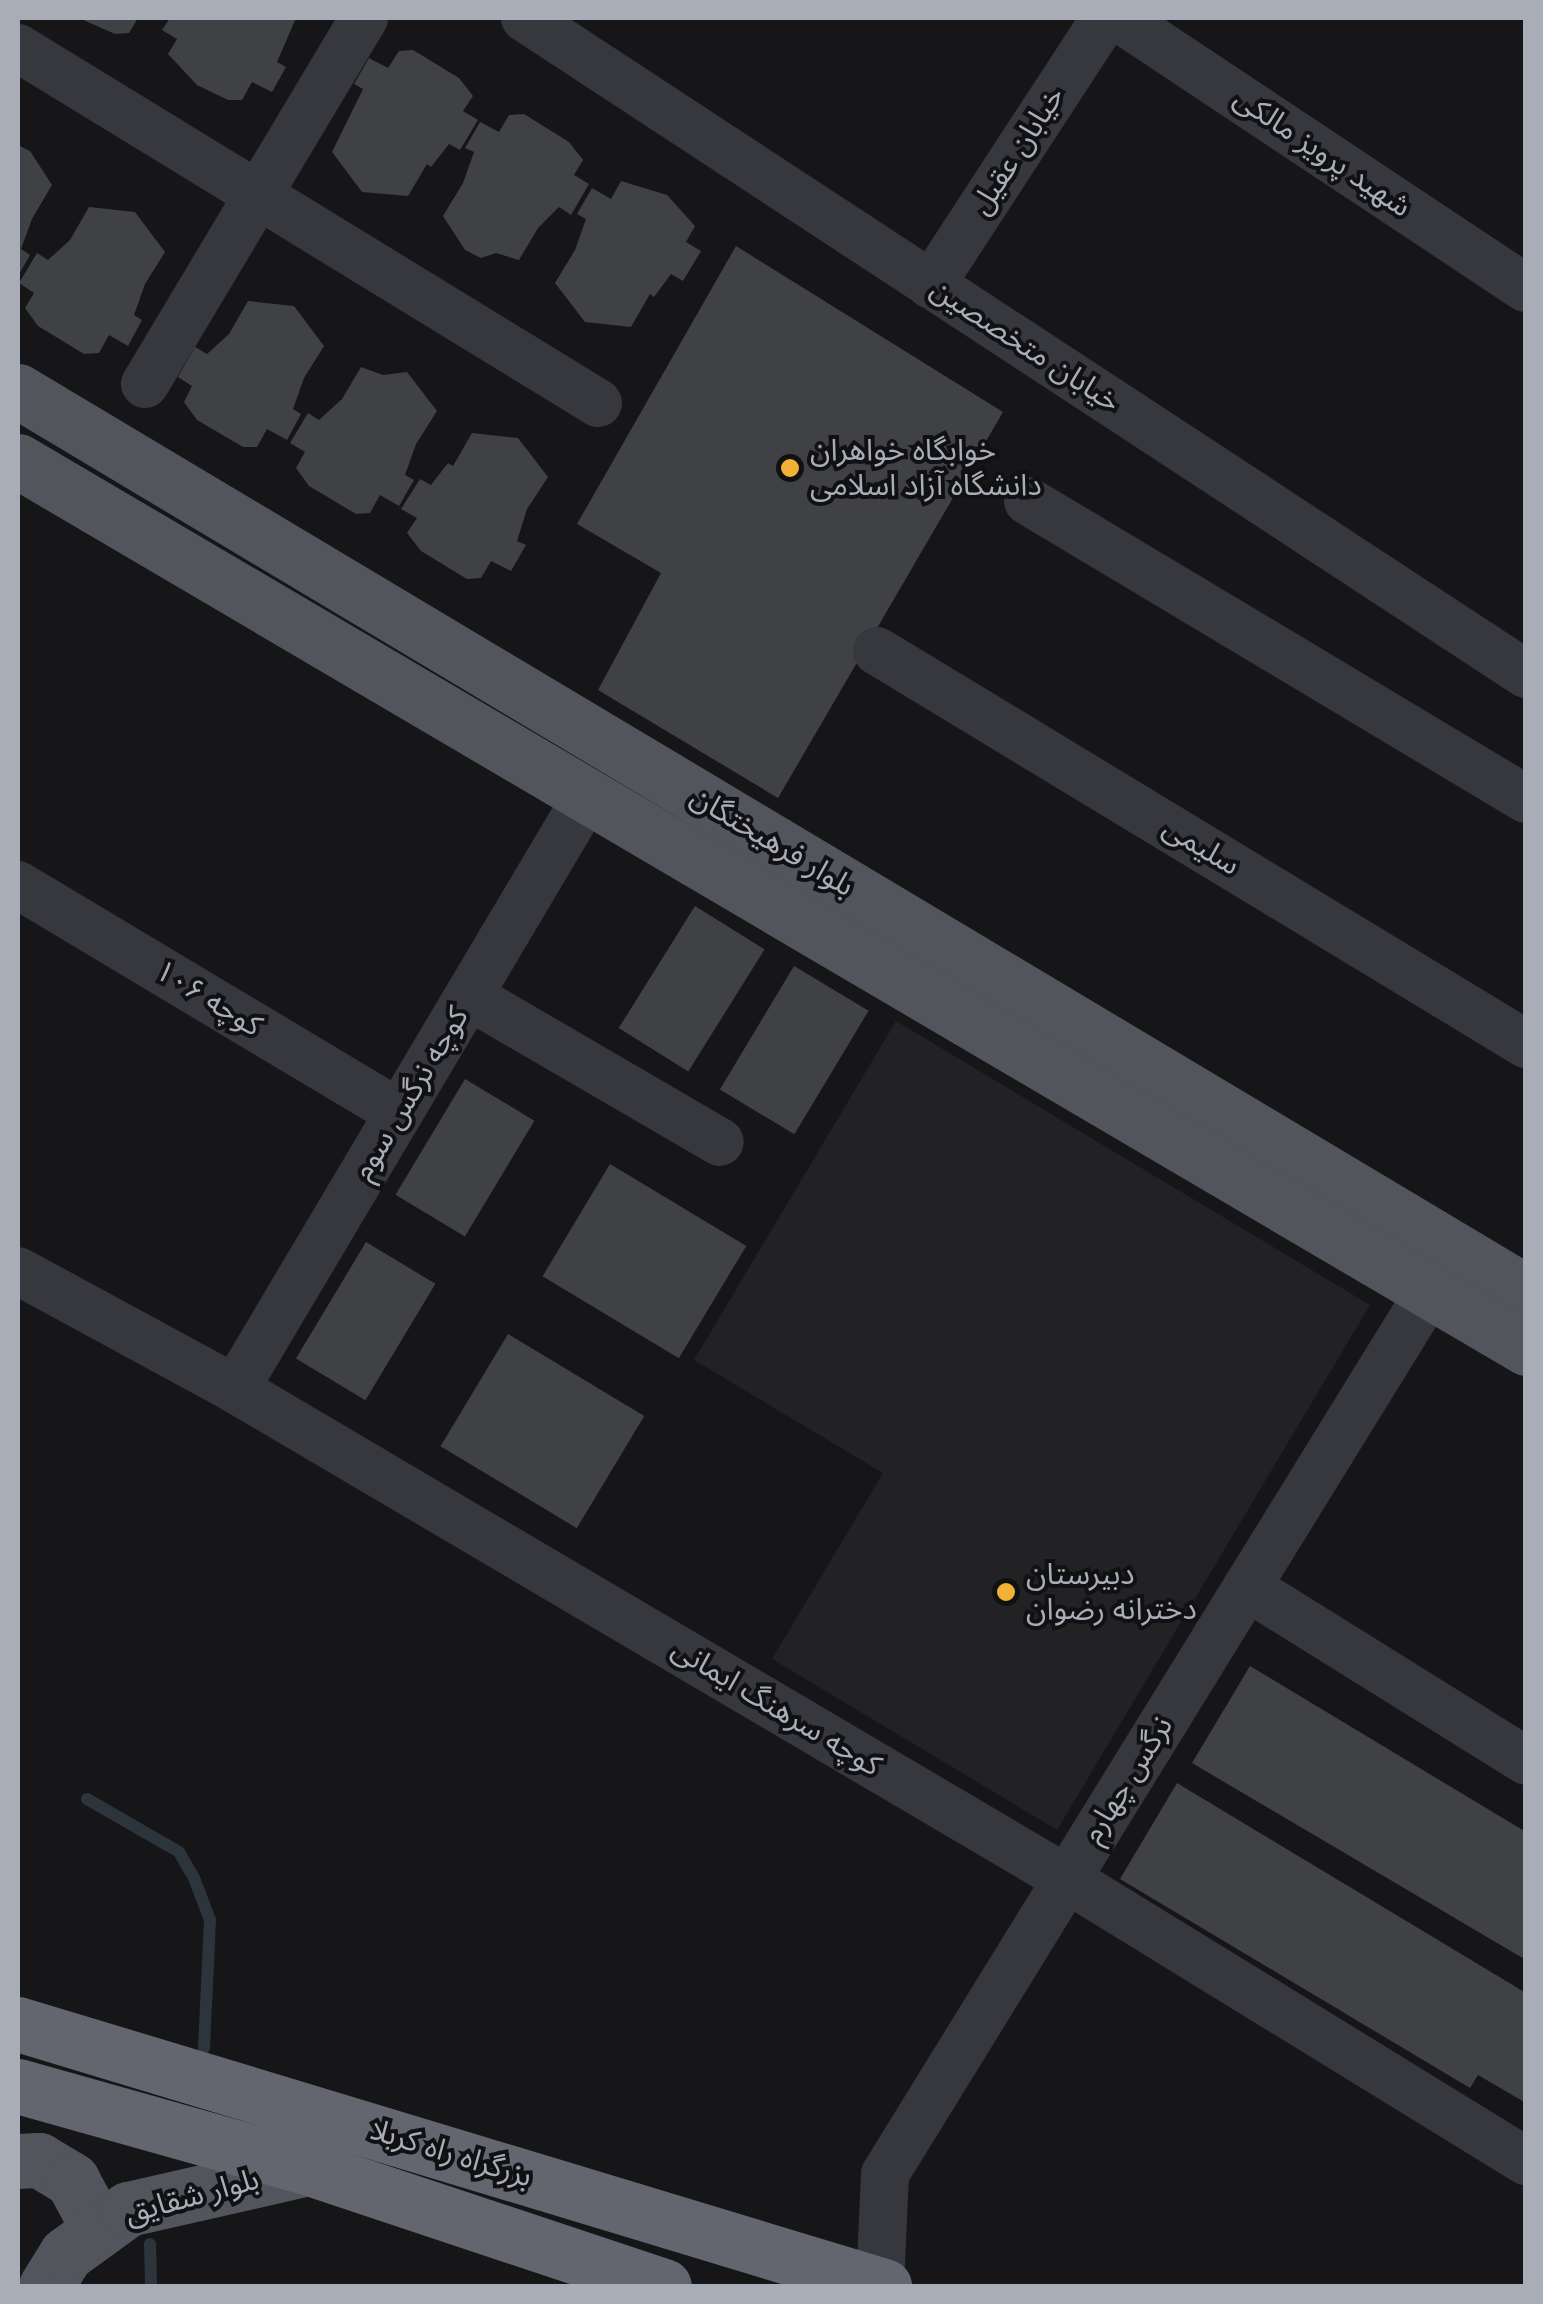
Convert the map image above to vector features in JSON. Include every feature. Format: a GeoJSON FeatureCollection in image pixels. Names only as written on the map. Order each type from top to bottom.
{"type":"FeatureCollection","features":[{"type":"Feature","properties":{"kind":"highway","name":"بزرگراه راه کربلا"},"geometry":{"type":"LineString","coordinates":[[18,2024],[882,2286]]}},
{"type":"Feature","properties":{"kind":"highway","name":"بزرگراه راه کربلا"},"geometry":{"type":"LineString","coordinates":[[18,2086],[309,2168],[664,2286]]}},
{"type":"Feature","properties":{"kind":"main road","name":"بلوار فرهیختگان"},"geometry":{"type":"LineString","coordinates":[[18,392],[1526,1292]]}},
{"type":"Feature","properties":{"kind":"main road","name":"بلوار فرهیختگان"},"geometry":{"type":"LineString","coordinates":[[18,461],[1526,1348]]}},
{"type":"Feature","properties":{"kind":"main road"},"geometry":{"type":"LineString","coordinates":[[18,2161],[39,2160],[72,2180],[97,2226]]}},
{"type":"Feature","properties":{"kind":"main road","name":"بلوار شقایق"},"geometry":{"type":"LineString","coordinates":[[46,2286],[66,2254],[97,2226],[128,2209],[309,2168]]}},
{"type":"Feature","properties":{"kind":"street"},"geometry":{"type":"LineString","coordinates":[[144,384],[364,18]]}},
{"type":"Feature","properties":{"kind":"street","name":"خیابان متخصصین"},"geometry":{"type":"LineString","coordinates":[[525,18],[1526,674]]}},
{"type":"Feature","properties":{"kind":"street","name":"خیابان عقیل"},"geometry":{"type":"LineString","coordinates":[[932,285],[1105,18]]}},
{"type":"Feature","properties":{"kind":"street","name":"شهید پرویز مالکی"},"geometry":{"type":"LineString","coordinates":[[1119,18],[1526,288]]}},
{"type":"Feature","properties":{"kind":"street"},"geometry":{"type":"LineString","coordinates":[[18,48],[598,403]]}},
{"type":"Feature","properties":{"kind":"street"},"geometry":{"type":"LineString","coordinates":[[1028,501],[1526,799]]}},
{"type":"Feature","properties":{"kind":"street","name":"سلیمی"},"geometry":{"type":"LineString","coordinates":[[878,651],[1526,1044]]}},
{"type":"Feature","properties":{"kind":"street","name":"کوچه نرگس سوم"},"geometry":{"type":"LineString","coordinates":[[235,1389],[586,798]]}},
{"type":"Feature","properties":{"kind":"street","name":"کوچه ۱۰۶"},"geometry":{"type":"LineString","coordinates":[[18,886],[399,1113]]}},
{"type":"Feature","properties":{"kind":"street"},"geometry":{"type":"LineString","coordinates":[[469,996],[720,1142]]}},
{"type":"Feature","properties":{"kind":"street","name":"کوچه سرهنگ ایمانی"},"geometry":{"type":"LineString","coordinates":[[18,1270],[235,1389],[1067,1880],[1526,2161]]}},
{"type":"Feature","properties":{"kind":"street","name":"نرگس چهارم"},"geometry":{"type":"LineString","coordinates":[[882,2286],[885,2174],[1429,1292]]}},
{"type":"Feature","properties":{"kind":"street"},"geometry":{"type":"LineString","coordinates":[[1247,1587],[1526,1760]]}},
{"type":"Feature","properties":{"kind":"shaded area"},"geometry":{"type":"Polygon","coordinates":[[[896,1021],[1370,1305],[1057,1830],[772,1659],[883,1473],[694,1360],[896,1021]]]}},
{"type":"Feature","properties":{"kind":"building"},"geometry":{"type":"Polygon","coordinates":[[[79,18],[138,18],[129,33],[115,34],[79,18]]]}},
{"type":"Feature","properties":{"kind":"building"},"geometry":{"type":"Polygon","coordinates":[[[170,18],[296,18],[277,62],[286,67],[272,92],[252,82],[242,100],[228,100],[197,85],[168,54],[177,39],[162,30],[170,18]]]}},
{"type":"Feature","properties":{"kind":"building"},"geometry":{"type":"Polygon","coordinates":[[[413,50],[459,78],[473,96],[463,111],[478,120],[460,150],[449,144],[431,167],[427,164],[408,196],[362,192],[332,152],[363,89],[354,84],[369,58],[388,68],[399,51],[413,50]]]}},
{"type":"Feature","properties":{"kind":"building"},"geometry":{"type":"Polygon","coordinates":[[[524,114],[569,142],[583,160],[574,175],[589,184],[571,215],[559,207],[538,228],[519,260],[496,253],[481,258],[465,250],[443,216],[463,183],[474,152],[465,148],[480,122],[499,132],[509,115],[524,114]]]}},
{"type":"Feature","properties":{"kind":"building"},"geometry":{"type":"Polygon","coordinates":[[[18,145],[30,151],[52,185],[32,219],[21,249],[30,255],[18,276],[18,145]]]}},
{"type":"Feature","properties":{"kind":"building"},"geometry":{"type":"Polygon","coordinates":[[[621,181],[667,195],[695,226],[686,242],[701,251],[683,281],[671,274],[654,297],[650,294],[631,327],[585,322],[555,283],[575,250],[586,219],[577,214],[592,188],[611,199],[621,181]]]}},
{"type":"Feature","properties":{"kind":"building"},"geometry":{"type":"Polygon","coordinates":[[[89,207],[135,212],[165,252],[145,284],[134,315],[142,320],[128,346],[109,335],[99,353],[84,354],[38,326],[25,308],[34,293],[19,283],[37,253],[48,260],[70,240],[89,207]]]}},
{"type":"Feature","properties":{"kind":"building","name":"خوابگاه خواهران دانشگاه آزاد اسلامی"},"geometry":{"type":"Polygon","coordinates":[[[736,246],[1003,412],[778,798],[598,690],[661,573],[577,524],[736,246]]]}},
{"type":"Feature","properties":{"kind":"building"},"geometry":{"type":"Polygon","coordinates":[[[248,301],[294,306],[324,346],[304,378],[293,409],[301,414],[287,440],[267,429],[257,447],[243,447],[197,420],[184,402],[192,386],[178,377],[195,347],[207,354],[229,334],[248,301]]]}},
{"type":"Feature","properties":{"kind":"building"},"geometry":{"type":"Polygon","coordinates":[[[361,367],[383,375],[407,372],[437,411],[416,444],[405,475],[414,480],[399,506],[380,495],[370,513],[356,514],[309,486],[296,468],[305,452],[290,443],[308,413],[319,420],[342,399],[361,367]]]}},
{"type":"Feature","properties":{"kind":"building"},"geometry":{"type":"Polygon","coordinates":[[[472,433],[518,438],[548,477],[527,509],[517,541],[526,545],[511,571],[491,561],[481,578],[467,579],[421,551],[407,533],[417,518],[401,509],[420,479],[431,485],[448,463],[453,466],[472,433]]]}},
{"type":"Feature","properties":{"kind":"building"},"geometry":{"type":"Polygon","coordinates":[[[695,906],[765,949],[688,1072],[619,1028],[695,906]]]}},
{"type":"Feature","properties":{"kind":"building"},"geometry":{"type":"Polygon","coordinates":[[[794,966],[869,1011],[794,1134],[720,1089],[794,966]]]}},
{"type":"Feature","properties":{"kind":"building"},"geometry":{"type":"Polygon","coordinates":[[[465,1079],[534,1121],[465,1236],[395,1195],[465,1079]]]}},
{"type":"Feature","properties":{"kind":"building"},"geometry":{"type":"Polygon","coordinates":[[[610,1164],[746,1246],[679,1358],[543,1276],[610,1164]]]}},
{"type":"Feature","properties":{"kind":"building"},"geometry":{"type":"Polygon","coordinates":[[[366,1242],[435,1284],[365,1400],[296,1359],[366,1242]]]}},
{"type":"Feature","properties":{"kind":"building"},"geometry":{"type":"Polygon","coordinates":[[[508,1334],[644,1416],[577,1528],[441,1446],[508,1334]]]}},
{"type":"Feature","properties":{"kind":"building"},"geometry":{"type":"Polygon","coordinates":[[[1250,1666],[1526,1832],[1526,1960],[1192,1763],[1250,1666]]]}},
{"type":"Feature","properties":{"kind":"building"},"geometry":{"type":"Polygon","coordinates":[[[1177,1783],[1526,1993],[1526,2103],[1478,2075],[1470,2088],[1120,1879],[1177,1783]]]}},
{"type":"Feature","properties":{"kind":"waterway"},"geometry":{"type":"LineString","coordinates":[[87,1799],[179,1852],[194,1878],[210,1920],[204,2048]]}},
{"type":"Feature","properties":{"kind":"waterway"},"geometry":{"type":"LineString","coordinates":[[150,2244],[151,2286]]}},
{"type":"Feature","properties":{"kind":"place","name":"خوابگاه خواهران دانشگاه آزاد اسلامی"},"geometry":{"type":"Point","coordinates":[790,468]}},
{"type":"Feature","properties":{"kind":"place","name":"دبیرستان دخترانه رضوان"},"geometry":{"type":"Point","coordinates":[1006,1592]}}]}
